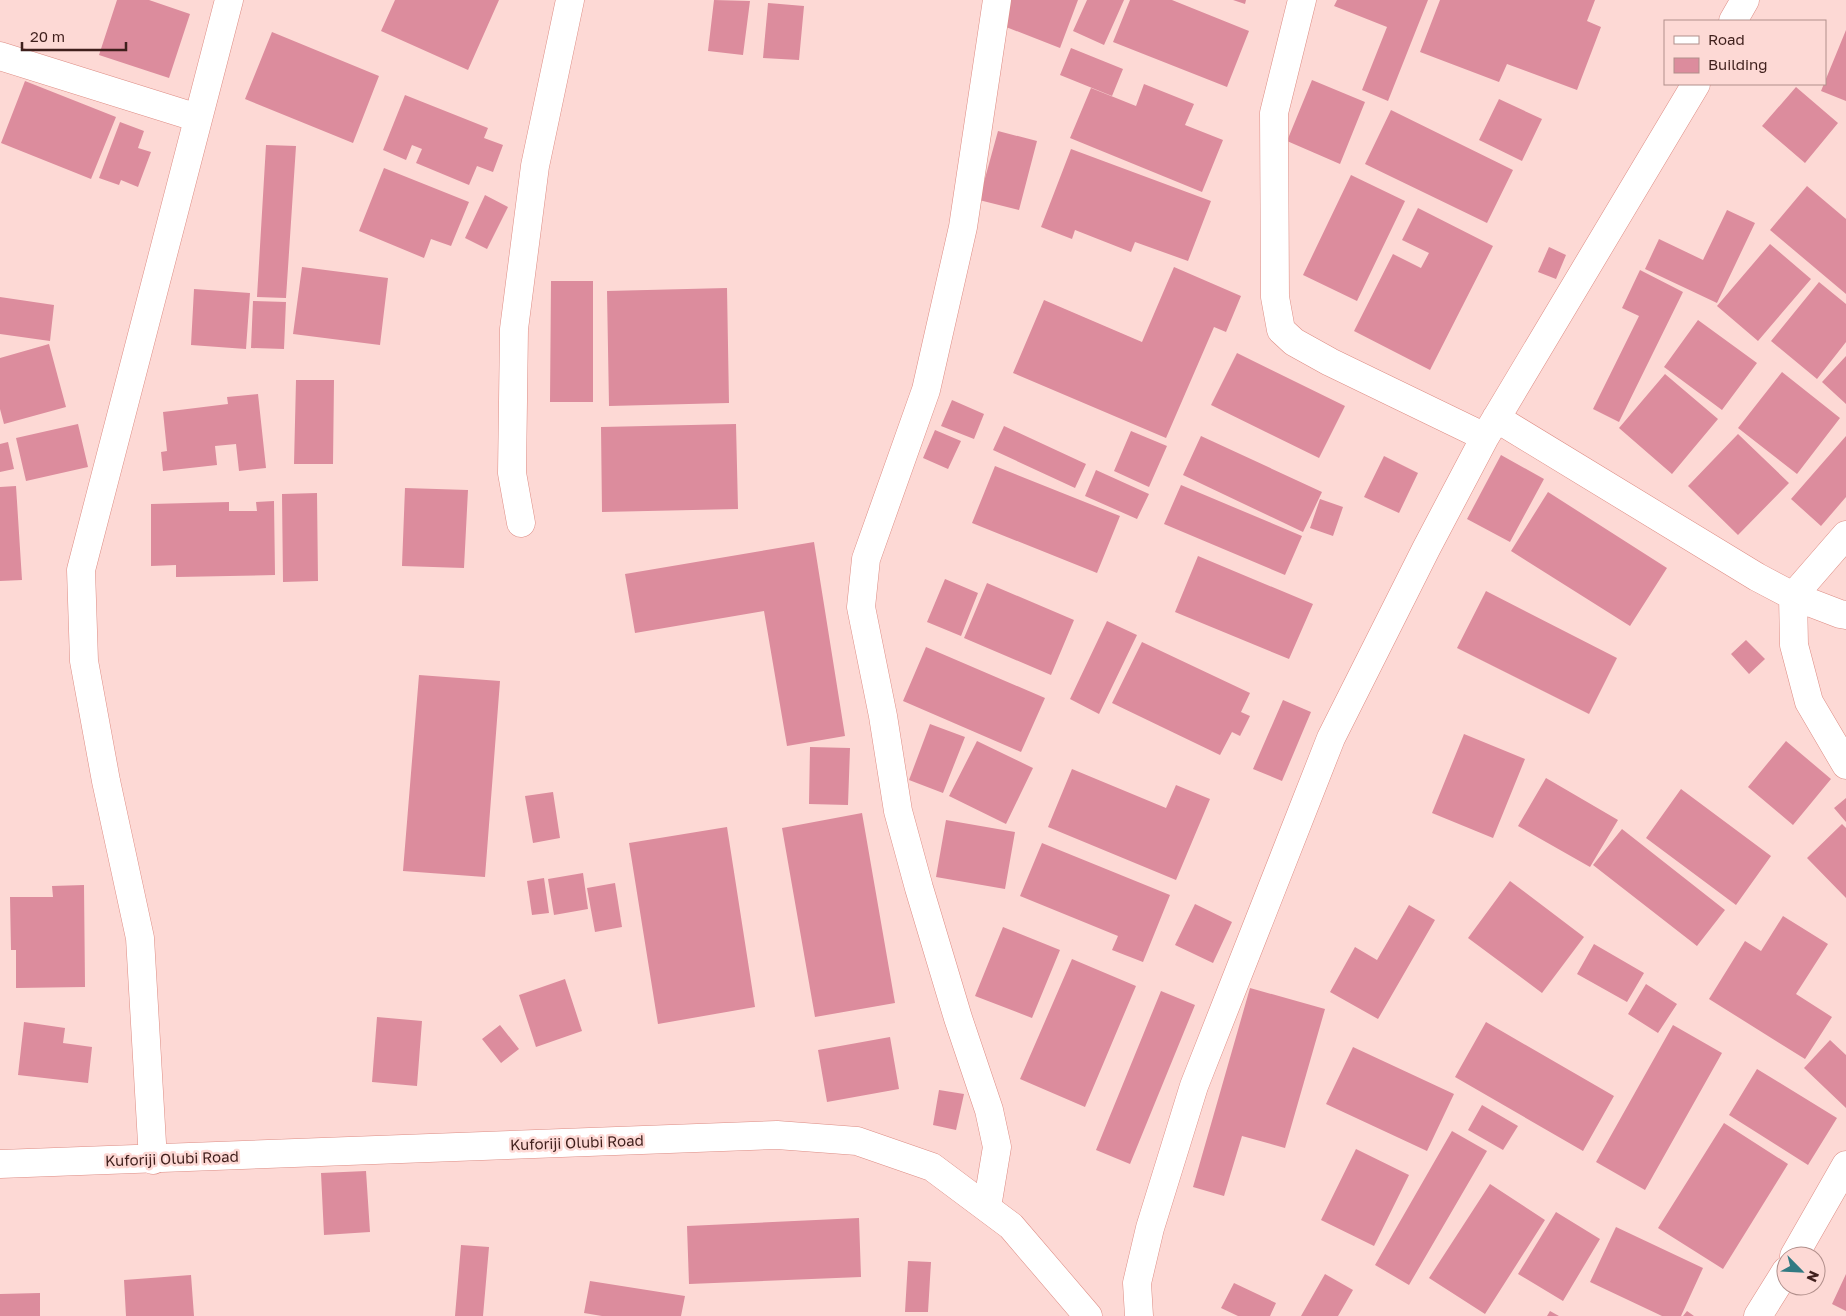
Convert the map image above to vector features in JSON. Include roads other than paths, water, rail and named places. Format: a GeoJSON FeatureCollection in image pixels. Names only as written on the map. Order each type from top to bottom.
{"type":"FeatureCollection","features":[{"type":"Feature","properties":{"kind":"street"},"geometry":{"type":"LineString","coordinates":[[153,1160],[140,938],[106,781],[84,661],[81,570],[229,0]]}},
{"type":"Feature","properties":{"kind":"street"},"geometry":{"type":"LineString","coordinates":[[521,523],[512,473],[514,329],[535,166],[570,0]]}},
{"type":"Feature","properties":{"kind":"street"},"geometry":{"type":"LineString","coordinates":[[987,1207],[997,1147],[989,1110],[921,898],[898,811],[883,716],[861,606],[866,559],[928,380],[963,227],[998,0]]}},
{"type":"Feature","properties":{"kind":"street"},"geometry":{"type":"LineString","coordinates":[[1302,0],[1274,113],[1274,297],[1281,330],[1294,342],[1330,362],[1490,428],[1793,596],[1846,615]]}},
{"type":"Feature","properties":{"kind":"street"},"geometry":{"type":"LineString","coordinates":[[1734,20],[1745,0]]}},
{"type":"Feature","properties":{"kind":"street"},"geometry":{"type":"LineString","coordinates":[[0,56],[198,118]]}},
{"type":"Feature","properties":{"kind":"street"},"geometry":{"type":"LineString","coordinates":[[1139,1316],[1136,1283],[1150,1228],[1194,1086],[1331,738],[1426,548],[1490,428],[1695,85]]}},
{"type":"Feature","properties":{"kind":"street"},"geometry":{"type":"LineString","coordinates":[[1846,535],[1793,596],[1794,644],[1809,702],[1846,765]]}},
{"type":"Feature","properties":{"kind":"street","name":"Kuforiji Olubi Road"},"geometry":{"type":"LineString","coordinates":[[0,1164],[153,1160],[776,1135],[857,1141],[932,1167],[987,1207],[1011,1226],[1088,1316]]}},
{"type":"Feature","properties":{"kind":"street"},"geometry":{"type":"LineString","coordinates":[[1800,1246],[1846,1165]]}},
{"type":"Feature","properties":{"kind":"street"},"geometry":{"type":"LineString","coordinates":[[1758,1316],[1776,1287]]}}]}
